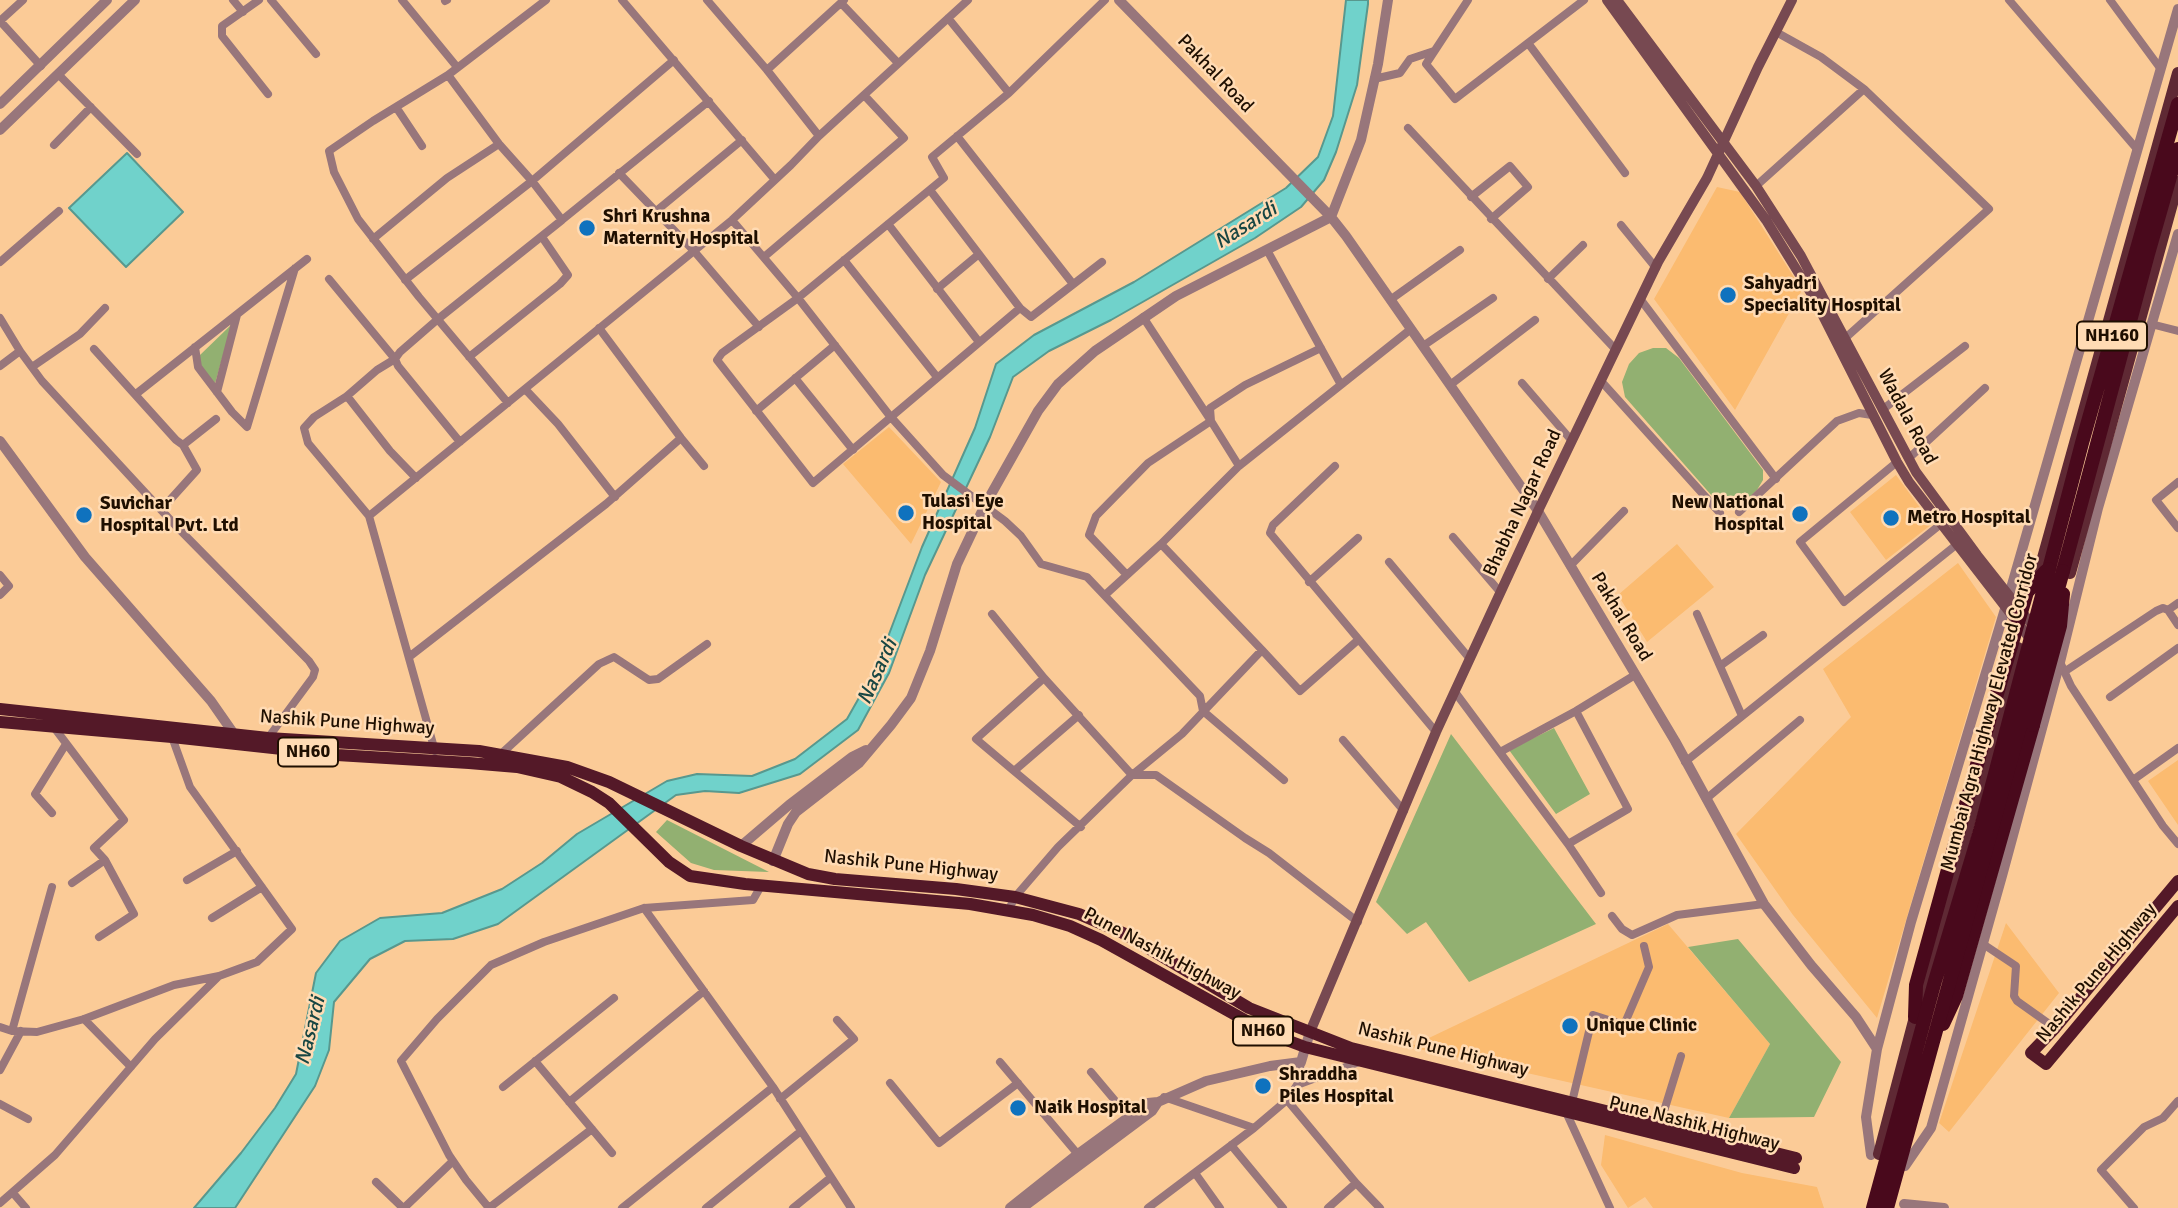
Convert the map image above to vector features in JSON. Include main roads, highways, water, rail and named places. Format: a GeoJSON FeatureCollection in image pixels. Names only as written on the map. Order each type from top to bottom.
{"type":"FeatureCollection","features":[{"type":"Feature","properties":{"kind":"highway","name":"Mumbai Agra Highway Elevated Corridor"},"geometry":{"type":"LineString","coordinates":[[1887,1208],[2056,570],[2082,443],[2178,104]]}},
{"type":"Feature","properties":{"kind":"highway","name":"Mumbai Agra Highway Elevated Corridor"},"geometry":{"type":"LineString","coordinates":[[1873,1208],[1931,993],[2178,149]]}},
{"type":"Feature","properties":{"kind":"highway"},"geometry":{"type":"LineString","coordinates":[[1914,1017],[1916,985],[2027,592],[2056,570]]}},
{"type":"Feature","properties":{"kind":"highway"},"geometry":{"type":"LineString","coordinates":[[1943,1024],[1956,996],[2060,626],[2056,570]]}},
{"type":"Feature","properties":{"kind":"highway","name":"Nashik Pune Highway"},"geometry":{"type":"LineString","coordinates":[[0,709],[234,734],[337,755],[517,768],[561,777],[609,803],[641,837],[669,862],[690,876],[745,884]]}},
{"type":"Feature","properties":{"kind":"highway","name":"Nashik Pune Highway"},"geometry":{"type":"LineString","coordinates":[[0,722],[268,743],[434,747],[501,754],[567,767],[609,782],[773,861],[808,874],[1015,897],[1079,914],[1123,933],[1249,1008],[1351,1048],[1569,1106],[1660,1124],[1795,1163]]}},
{"type":"Feature","properties":{"kind":"highway","name":"Nashik Pune Highway"},"geometry":{"type":"LineString","coordinates":[[2178,881],[2031,1053],[2046,1064],[2178,906]]}},
{"type":"Feature","properties":{"kind":"highway","name":"Pune Nashik Highway"},"geometry":{"type":"LineString","coordinates":[[745,884],[970,904],[1033,915],[1070,926],[1101,940],[1256,1027],[1305,1047],[1569,1106],[1747,1158],[1795,1163]]}},
{"type":"Feature","properties":{"kind":"main road","name":"Bhabha Nagar Road"},"geometry":{"type":"LineString","coordinates":[[1310,1032],[1436,732],[1500,592],[1640,300],[1707,178],[1793,0]]}},
{"type":"Feature","properties":{"kind":"main road","name":"Wadala Road"},"geometry":{"type":"LineString","coordinates":[[1615,2],[1721,146],[1756,186],[1795,246],[1877,412],[1897,462],[2022,631],[2048,652]]}},
{"type":"Feature","properties":{"kind":"main road"},"geometry":{"type":"LineString","coordinates":[[1875,1154],[2178,73]]}},
{"type":"Feature","properties":{"kind":"main road","name":"Wadala Road"},"geometry":{"type":"LineString","coordinates":[[1721,146],[1841,341]]}},
{"type":"Feature","properties":{"kind":"main road"},"geometry":{"type":"LineString","coordinates":[[1905,1167],[2178,182]]}},
{"type":"Feature","properties":{"kind":"main road","name":"Wadala Road"},"geometry":{"type":"LineString","coordinates":[[1877,412],[1916,472],[2026,617],[2060,669]]}},
{"type":"Feature","properties":{"kind":"water","name":"Nasardi"},"geometry":{"type":"Polygon","coordinates":[[[1346,0],[1368,0],[1368,4],[1357,85],[1336,152],[1324,180],[1301,207],[1255,238],[1111,320],[1049,351],[1013,377],[990,437],[925,575],[889,673],[858,730],[800,774],[739,793],[705,791],[676,795],[498,924],[453,939],[405,941],[370,959],[334,1002],[329,1050],[315,1086],[235,1208],[194,1208],[241,1153],[275,1108],[296,1074],[316,973],[340,941],[380,918],[442,913],[502,889],[542,863],[577,834],[667,781],[697,774],[752,776],[795,759],[847,719],[877,666],[922,547],[975,428],[996,364],[1034,335],[1134,282],[1286,188],[1318,157],[1333,116],[1346,0]]]}},
{"type":"Feature","properties":{"kind":"water"},"geometry":{"type":"Polygon","coordinates":[[[127,153],[183,212],[126,267],[69,208],[127,153]]]}},
{"type":"Feature","properties":{"kind":"place","name":"Shri Krushna Maternity Hospital"},"geometry":{"type":"Point","coordinates":[587,228]}},
{"type":"Feature","properties":{"kind":"place","name":"Sahyadri Speciality Hospital"},"geometry":{"type":"Point","coordinates":[1728,295]}},
{"type":"Feature","properties":{"kind":"place","name":"Tulasi Eye Hospital"},"geometry":{"type":"Point","coordinates":[906,513]}},
{"type":"Feature","properties":{"kind":"place","name":"New National Hospital"},"geometry":{"type":"Point","coordinates":[1800,514]}},
{"type":"Feature","properties":{"kind":"place","name":"Suvichar Hospital Pvt. Ltd"},"geometry":{"type":"Point","coordinates":[84,515]}},
{"type":"Feature","properties":{"kind":"place","name":"Metro Hospital"},"geometry":{"type":"Point","coordinates":[1891,518]}},
{"type":"Feature","properties":{"kind":"place","name":"Unique Clinic"},"geometry":{"type":"Point","coordinates":[1570,1026]}},
{"type":"Feature","properties":{"kind":"place","name":"Shraddha Piles Hospital"},"geometry":{"type":"Point","coordinates":[1263,1086]}},
{"type":"Feature","properties":{"kind":"place","name":"Naik Hospital"},"geometry":{"type":"Point","coordinates":[1018,1108]}}]}
